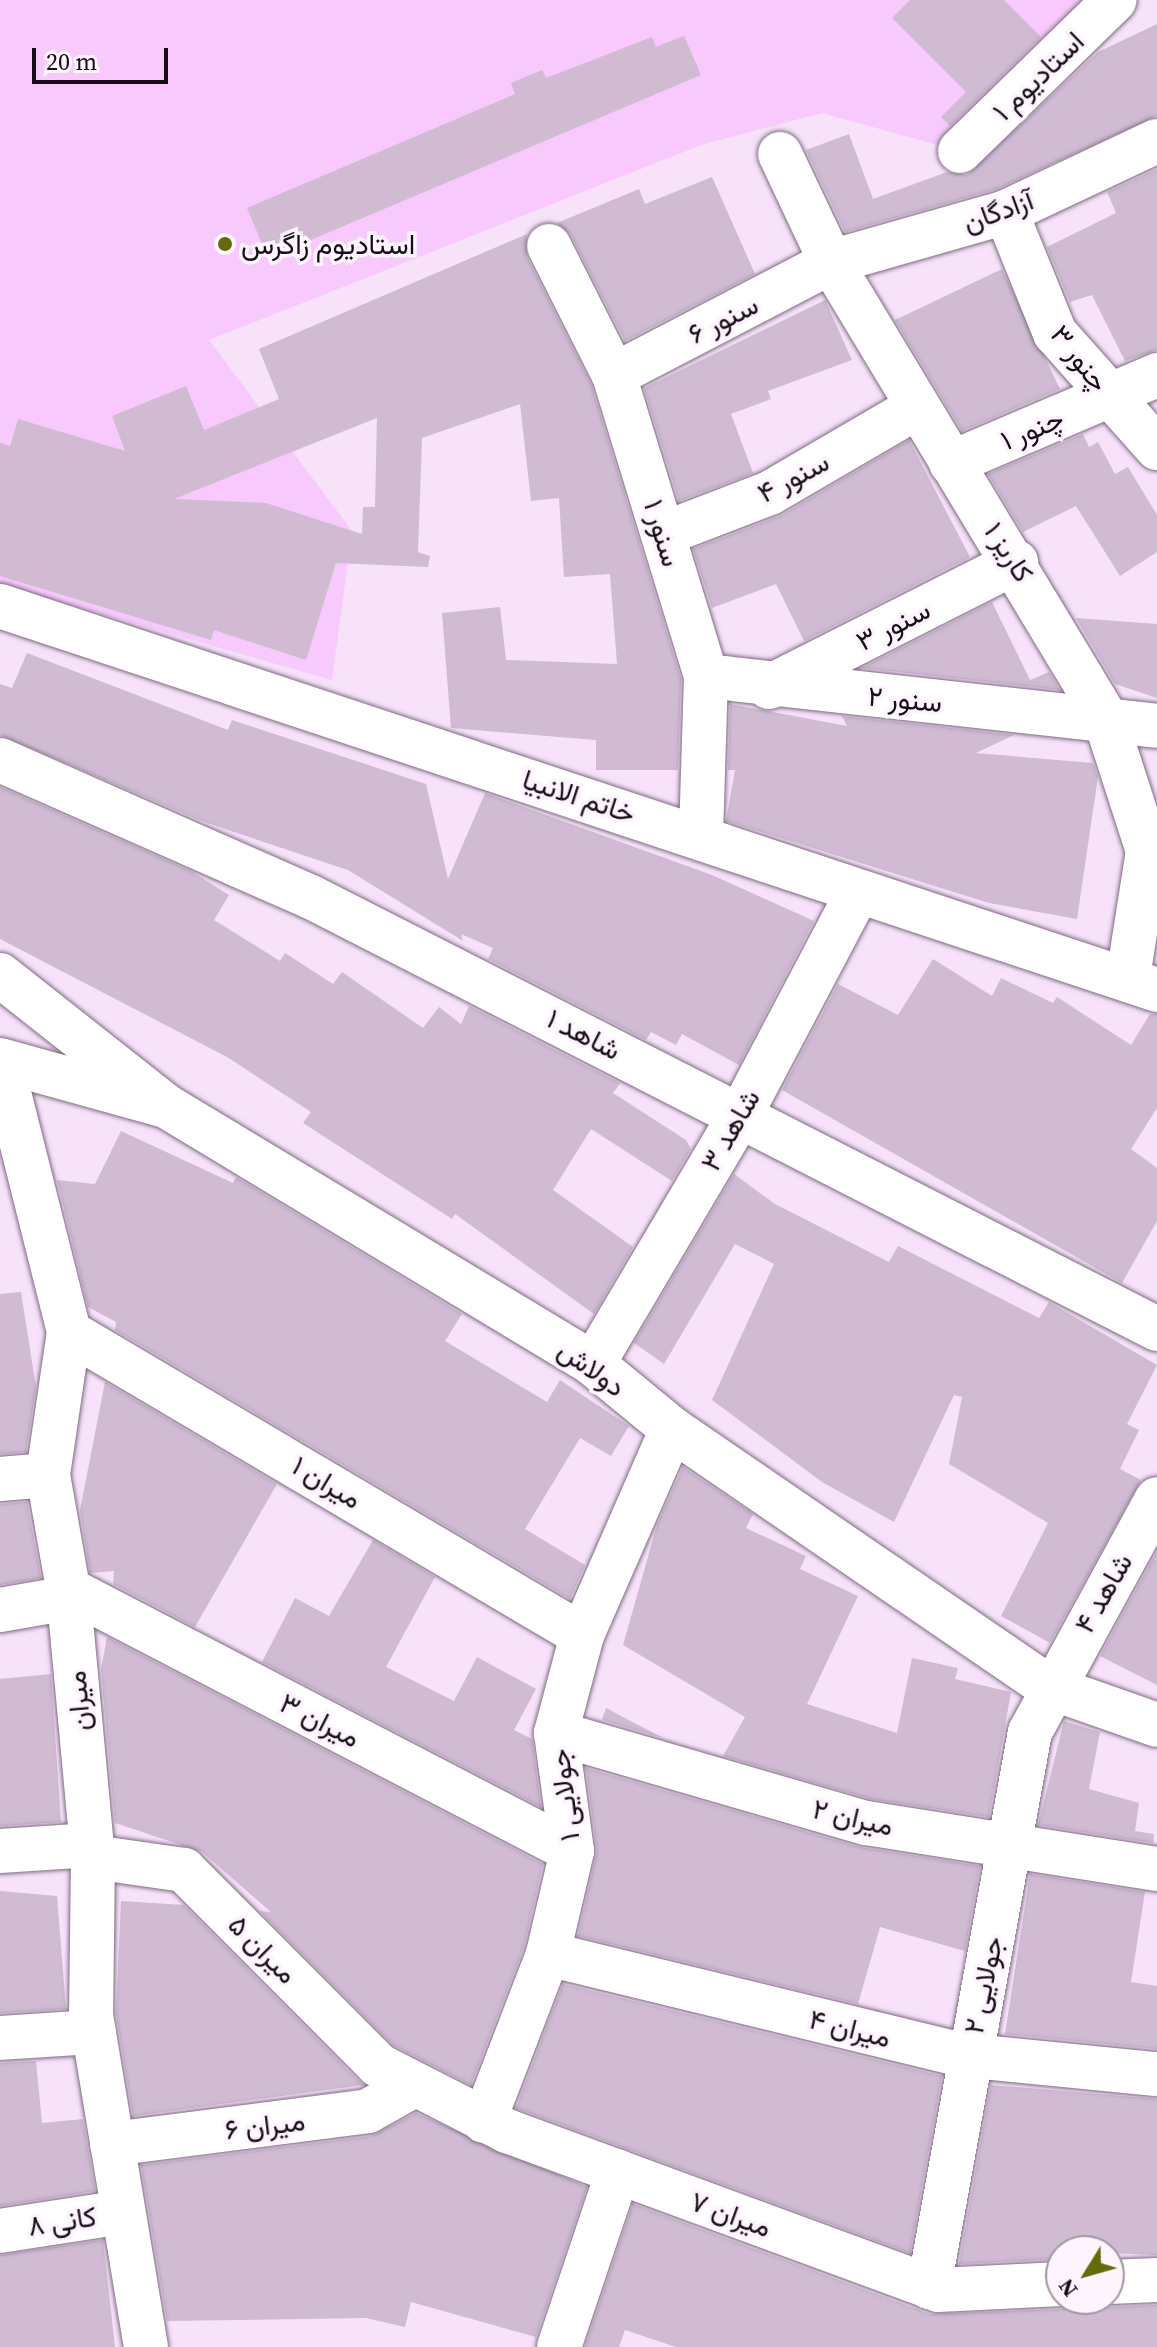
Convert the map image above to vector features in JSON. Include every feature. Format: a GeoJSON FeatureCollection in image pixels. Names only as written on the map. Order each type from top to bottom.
{"type":"FeatureCollection","features":[{"type":"Feature","properties":{"kind":"street","name":"استادیوم ۱"},"geometry":{"type":"LineString","coordinates":[[960,151],[1115,0]]}},
{"type":"Feature","properties":{"kind":"street","name":"آزادگان"},"geometry":{"type":"LineString","coordinates":[[831,262],[1006,212],[1157,141]]}},
{"type":"Feature","properties":{"kind":"street","name":"کاریز ۱"},"geometry":{"type":"LineString","coordinates":[[780,154],[831,262],[951,463],[1016,562],[1104,715],[1148,851],[1143,984]]}},
{"type":"Feature","properties":{"kind":"street","name":"چنور ۳"},"geometry":{"type":"LineString","coordinates":[[1006,212],[1055,333],[1157,448]]}},
{"type":"Feature","properties":{"kind":"street","name":"سنور ۱"},"geometry":{"type":"LineString","coordinates":[[549,246],[614,375],[706,676],[701,836]]}},
{"type":"Feature","properties":{"kind":"street","name":"سنور ۶"},"geometry":{"type":"LineString","coordinates":[[614,375],[831,262]]}},
{"type":"Feature","properties":{"kind":"street","name":"چنور ۱"},"geometry":{"type":"LineString","coordinates":[[951,463],[1157,375]]}},
{"type":"Feature","properties":{"kind":"street","name":"سنور ۴"},"geometry":{"type":"LineString","coordinates":[[663,534],[770,493],[917,407]]}},
{"type":"Feature","properties":{"kind":"street","name":"سنور ۳"},"geometry":{"type":"LineString","coordinates":[[769,687],[1016,562]]}},
{"type":"Feature","properties":{"kind":"street","name":"خاتم الانبیا"},"geometry":{"type":"LineString","coordinates":[[0,606],[1143,984]]}},
{"type":"Feature","properties":{"kind":"street","name":"سنور ۲"},"geometry":{"type":"LineString","coordinates":[[706,676],[769,687],[1104,715],[1157,726]]}},
{"type":"Feature","properties":{"kind":"street","name":"شاهد ۱"},"geometry":{"type":"LineString","coordinates":[[0,760],[311,897],[742,1112],[1157,1329]]}},
{"type":"Feature","properties":{"kind":"street","name":"شاهد ۳"},"geometry":{"type":"LineString","coordinates":[[593,1364],[742,1112],[858,892]]}},
{"type":"Feature","properties":{"kind":"street"},"geometry":{"type":"LineString","coordinates":[[0,975],[166,1106]]}},
{"type":"Feature","properties":{"kind":"street","name":"دولاش"},"geometry":{"type":"LineString","coordinates":[[1,1061],[166,1106],[593,1364],[672,1429],[1049,1687],[1157,1725]]}},
{"type":"Feature","properties":{"kind":"street","name":"میران"},"geometry":{"type":"LineString","coordinates":[[1,1061],[69,1332],[48,1475],[68,1594],[93,1851],[94,2032],[146,2347]]}},
{"type":"Feature","properties":{"kind":"street","name":"میران ۱"},"geometry":{"type":"LineString","coordinates":[[69,1332],[582,1635]]}},
{"type":"Feature","properties":{"kind":"street","name":"جولایی ۱"},"geometry":{"type":"LineString","coordinates":[[484,2121],[548,1954],[572,1851],[556,1733],[582,1635],[672,1429]]}},
{"type":"Feature","properties":{"kind":"street"},"geometry":{"type":"LineString","coordinates":[[0,1479],[48,1475]]}},
{"type":"Feature","properties":{"kind":"street","name":"شاهد ۴"},"geometry":{"type":"LineString","coordinates":[[1049,1687],[1157,1499]]}},
{"type":"Feature","properties":{"kind":"street"},"geometry":{"type":"LineString","coordinates":[[0,1610],[68,1594]]}},
{"type":"Feature","properties":{"kind":"street","name":"میران ۳"},"geometry":{"type":"LineString","coordinates":[[68,1594],[572,1851]]}},
{"type":"Feature","properties":{"kind":"street","name":"جولایی ۲"},"geometry":{"type":"LineString","coordinates":[[929,2287],[968,2055],[1011,1846],[1030,1732],[1049,1687]]}},
{"type":"Feature","properties":{"kind":"street","name":"میران ۲"},"geometry":{"type":"LineString","coordinates":[[556,1733],[866,1823],[1157,1869]]}},
{"type":"Feature","properties":{"kind":"street","name":"میران ۵"},"geometry":{"type":"LineString","coordinates":[[0,1851],[93,1851],[184,1870],[378,2065],[411,2087]]}},
{"type":"Feature","properties":{"kind":"street","name":"میران ۴"},"geometry":{"type":"LineString","coordinates":[[548,1954],[968,2055],[1157,2074]]}},
{"type":"Feature","properties":{"kind":"street"},"geometry":{"type":"LineString","coordinates":[[0,2038],[94,2032]]}},
{"type":"Feature","properties":{"kind":"street","name":"میران ۷"},"geometry":{"type":"LineString","coordinates":[[411,2087],[484,2121],[929,2287],[1045,2284]]}},
{"type":"Feature","properties":{"kind":"street","name":"میران ۶"},"geometry":{"type":"LineString","coordinates":[[112,2144],[368,2111],[411,2087]]}},
{"type":"Feature","properties":{"kind":"street"},"geometry":{"type":"LineString","coordinates":[[559,2347],[618,2172]]}},
{"type":"Feature","properties":{"kind":"street","name":"کانی ۸"},"geometry":{"type":"LineString","coordinates":[[0,2231],[123,2212]]}},
{"type":"Feature","properties":{"kind":"street"},"geometry":{"type":"LineString","coordinates":[[1125,2281],[1157,2280]]}},
{"type":"Feature","properties":{"kind":"shaded area","name":"استادیوم زاگرس"},"geometry":{"type":"Polygon","coordinates":[[[0,0],[1089,0],[952,149],[822,113],[704,144],[209,340],[352,531],[332,680],[0,585],[0,0]]]}},
{"type":"Feature","properties":{"kind":"building"},"geometry":{"type":"Polygon","coordinates":[[[910,0],[1004,0],[1041,37],[950,126],[941,117],[966,92],[892,18],[910,0]]]}},
{"type":"Feature","properties":{"kind":"building"},"geometry":{"type":"Polygon","coordinates":[[[1157,24],[1157,116],[997,189],[845,232],[806,150],[849,134],[873,199],[947,172],[967,175],[1098,52],[1157,24]]]}},
{"type":"Feature","properties":{"kind":"building"},"geometry":{"type":"Polygon","coordinates":[[[684,36],[701,75],[268,258],[247,208],[515,94],[511,83],[542,70],[546,78],[652,37],[656,47],[684,36]]]}},
{"type":"Feature","properties":{"kind":"building"},"geometry":{"type":"Polygon","coordinates":[[[1157,169],[1157,350],[1125,361],[1092,295],[1070,302],[1047,247],[1116,213],[1107,192],[1157,169]]]}},
{"type":"Feature","properties":{"kind":"building"},"geometry":{"type":"Polygon","coordinates":[[[712,177],[755,274],[625,341],[571,235],[557,223],[639,189],[645,204],[712,177]]]}},
{"type":"Feature","properties":{"kind":"building"},"geometry":{"type":"Polygon","coordinates":[[[527,234],[527,257],[591,384],[681,679],[678,770],[596,770],[596,740],[451,728],[442,613],[500,607],[506,660],[617,664],[610,574],[564,577],[559,498],[531,501],[520,404],[422,438],[418,552],[430,556],[428,567],[336,563],[306,660],[214,630],[211,640],[0,576],[0,443],[10,446],[18,419],[125,451],[112,416],[186,386],[204,430],[279,399],[259,349],[527,234]],[[377,418],[174,499],[266,503],[362,534],[363,507],[375,507],[377,418]]]}},
{"type":"Feature","properties":{"kind":"building"},"geometry":{"type":"Polygon","coordinates":[[[1002,269],[1060,389],[962,431],[895,320],[1002,269]]]}},
{"type":"Feature","properties":{"kind":"building"},"geometry":{"type":"Polygon","coordinates":[[[825,300],[852,360],[768,391],[771,399],[731,414],[753,473],[679,501],[644,388],[825,300]]]}},
{"type":"Feature","properties":{"kind":"building"},"geometry":{"type":"Polygon","coordinates":[[[1083,434],[1089,447],[1098,442],[1115,474],[1128,467],[1157,515],[1157,552],[1120,576],[1076,506],[1023,532],[988,474],[1083,434]]]}},
{"type":"Feature","properties":{"kind":"building"},"geometry":{"type":"Polygon","coordinates":[[[909,440],[970,557],[804,641],[776,584],[712,608],[693,549],[782,515],[909,440]]]}},
{"type":"Feature","properties":{"kind":"building"},"geometry":{"type":"Polygon","coordinates":[[[992,602],[1030,680],[1049,672],[1060,690],[862,668],[992,602]]]}},
{"type":"Feature","properties":{"kind":"building"},"geometry":{"type":"Polygon","coordinates":[[[1076,618],[1157,624],[1157,698],[1115,684],[1076,618]]]}},
{"type":"Feature","properties":{"kind":"building"},"geometry":{"type":"Polygon","coordinates":[[[27,653],[228,730],[232,720],[426,784],[448,879],[485,793],[712,875],[814,921],[739,1065],[682,1034],[676,1045],[651,1032],[646,1040],[488,959],[493,948],[461,934],[463,941],[348,870],[204,822],[0,735],[0,684],[12,688],[27,653]]]}},
{"type":"Feature","properties":{"kind":"building"},"geometry":{"type":"Polygon","coordinates":[[[730,704],[847,726],[842,716],[1014,735],[976,753],[1093,763],[1098,777],[1077,919],[989,903],[726,821],[735,770],[728,770],[730,704]]]}},
{"type":"Feature","properties":{"kind":"building"},"geometry":{"type":"Polygon","coordinates":[[[0,787],[191,871],[229,895],[214,920],[280,961],[285,953],[333,984],[342,972],[423,1028],[439,1007],[461,1024],[469,1006],[620,1083],[613,1093],[686,1140],[691,1149],[672,1181],[591,1129],[553,1190],[633,1247],[594,1314],[455,1214],[452,1219],[303,1123],[311,1112],[227,1057],[0,939],[0,787]]]}},
{"type":"Feature","properties":{"kind":"building"},"geometry":{"type":"Polygon","coordinates":[[[933,959],[992,996],[1001,978],[1053,1003],[1057,997],[1131,1045],[1150,1014],[1157,1014],[1157,1108],[1131,1149],[1157,1168],[1157,1221],[1122,1283],[782,1090],[838,984],[898,1015],[933,959]]]}},
{"type":"Feature","properties":{"kind":"building"},"geometry":{"type":"Polygon","coordinates":[[[121,1131],[233,1183],[236,1177],[462,1314],[445,1341],[547,1402],[560,1380],[629,1426],[611,1456],[580,1438],[525,1529],[585,1565],[570,1599],[115,1330],[116,1322],[88,1307],[57,1180],[95,1184],[121,1131]]]}},
{"type":"Feature","properties":{"kind":"building"},"geometry":{"type":"Polygon","coordinates":[[[734,1174],[775,1204],[889,1262],[898,1246],[1039,1318],[1049,1302],[1157,1365],[1127,1424],[1139,1430],[1120,1469],[1141,1480],[1050,1643],[1001,1616],[1048,1523],[949,1464],[962,1397],[954,1395],[894,1522],[822,1482],[712,1400],[774,1264],[735,1244],[664,1364],[634,1343],[734,1174]]]}},
{"type":"Feature","properties":{"kind":"building"},"geometry":{"type":"Polygon","coordinates":[[[21,1292],[36,1387],[26,1452],[0,1454],[0,1294],[21,1292]]]}},
{"type":"Feature","properties":{"kind":"building"},"geometry":{"type":"Polygon","coordinates":[[[105,1382],[277,1484],[195,1627],[113,1584],[114,1571],[90,1573],[80,1510],[105,1382]]]}},
{"type":"Feature","properties":{"kind":"building"},"geometry":{"type":"Polygon","coordinates":[[[683,1467],[753,1514],[746,1528],[806,1556],[800,1569],[858,1596],[807,1704],[897,1733],[912,1658],[958,1668],[955,1679],[1011,1692],[989,1817],[871,1799],[723,1756],[745,1717],[623,1645],[657,1525],[683,1467]]]}},
{"type":"Feature","properties":{"kind":"building"},"geometry":{"type":"Polygon","coordinates":[[[27,1502],[41,1578],[0,1585],[0,1504],[27,1502]]]}},
{"type":"Feature","properties":{"kind":"building"},"geometry":{"type":"Polygon","coordinates":[[[373,1540],[435,1577],[386,1667],[454,1701],[477,1657],[536,1689],[514,1730],[532,1739],[541,1807],[262,1662],[295,1598],[329,1616],[373,1540]]]}},
{"type":"Feature","properties":{"kind":"building"},"geometry":{"type":"Polygon","coordinates":[[[1157,1551],[1157,1685],[1100,1656],[1157,1551]]]}},
{"type":"Feature","properties":{"kind":"building"},"geometry":{"type":"Polygon","coordinates":[[[107,1637],[543,1864],[524,1947],[471,2085],[393,2045],[260,1911],[271,1912],[202,1852],[115,1823],[101,1669],[107,1637]]]}},
{"type":"Feature","properties":{"kind":"building"},"geometry":{"type":"Polygon","coordinates":[[[51,1674],[61,1822],[0,1826],[0,1679],[51,1674]]]}},
{"type":"Feature","properties":{"kind":"building"},"geometry":{"type":"Polygon","coordinates":[[[606,1708],[663,1738],[602,1720],[606,1708]]]}},
{"type":"Feature","properties":{"kind":"building"},"geometry":{"type":"Polygon","coordinates":[[[1064,1721],[1100,1732],[1089,1789],[1139,1803],[1135,1831],[1154,1834],[1153,1843],[1038,1825],[1064,1721]]]}},
{"type":"Feature","properties":{"kind":"building"},"geometry":{"type":"Polygon","coordinates":[[[586,1768],[859,1847],[980,1866],[965,1951],[880,1927],[858,2004],[578,1936],[597,1851],[586,1768]]]}},
{"type":"Feature","properties":{"kind":"building"},"geometry":{"type":"Polygon","coordinates":[[[1030,1874],[1145,1892],[1131,1982],[1157,1986],[1157,2049],[1005,2034],[1030,1874]]]}},
{"type":"Feature","properties":{"kind":"building"},"geometry":{"type":"Polygon","coordinates":[[[0,1891],[57,1896],[66,2009],[0,2013],[0,1891]]]}},
{"type":"Feature","properties":{"kind":"building"},"geometry":{"type":"Polygon","coordinates":[[[121,1901],[184,1905],[363,2085],[133,2116],[116,2013],[121,1901]]]}},
{"type":"Feature","properties":{"kind":"building"},"geometry":{"type":"Polygon","coordinates":[[[563,1984],[942,2076],[910,2253],[516,2108],[563,1984]]]}},
{"type":"Feature","properties":{"kind":"building"},"geometry":{"type":"Polygon","coordinates":[[[36,2061],[42,2123],[83,2119],[95,2191],[0,2206],[0,2063],[36,2061]]]}},
{"type":"Feature","properties":{"kind":"building"},"geometry":{"type":"Polygon","coordinates":[[[991,2085],[1157,2099],[1157,2255],[1125,2254],[1125,2235],[1045,2235],[1045,2260],[959,2264],[991,2085]]]}},
{"type":"Feature","properties":{"kind":"building"},"geometry":{"type":"Polygon","coordinates":[[[416,2113],[587,2187],[536,2337],[411,2302],[405,2327],[366,2318],[167,2321],[141,2165],[371,2136],[416,2113]]]}},
{"type":"Feature","properties":{"kind":"building"},"geometry":{"type":"Polygon","coordinates":[[[633,2204],[930,2314],[1045,2310],[1045,2315],[1125,2315],[1125,2306],[1157,2305],[1157,2347],[676,2347],[625,2330],[619,2347],[585,2347],[633,2204]]]}},
{"type":"Feature","properties":{"kind":"building"},"geometry":{"type":"Polygon","coordinates":[[[103,2240],[115,2347],[0,2347],[0,2255],[103,2240]]]}},
{"type":"Feature","properties":{"kind":"place","name":"استادیوم زاگرس"},"geometry":{"type":"Point","coordinates":[225,244]}}]}
